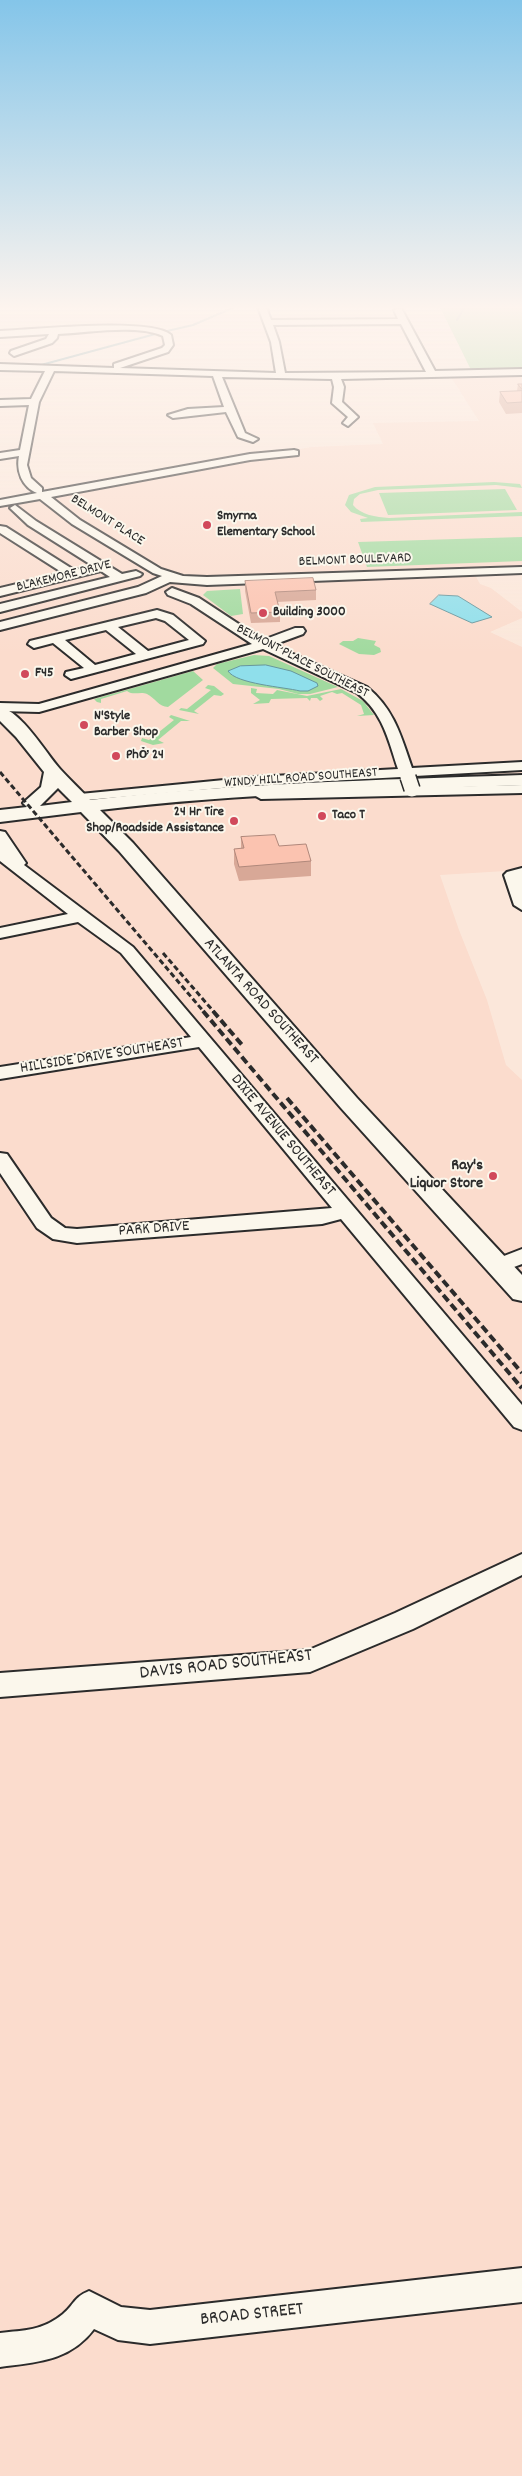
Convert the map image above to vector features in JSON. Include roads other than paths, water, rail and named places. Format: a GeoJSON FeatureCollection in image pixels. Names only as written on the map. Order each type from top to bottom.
{"type":"FeatureCollection","features":[{"type":"Feature","properties":{"kind":"main road","name":"ATLANTA ROAD SOUTHEAST"},"geometry":{"type":"LineString","coordinates":[[0,712],[22,733],[53,772],[126,847],[349,1103],[522,1292]]}},
{"type":"Feature","properties":{"kind":"main road"},"geometry":{"type":"LineString","coordinates":[[32,803],[48,789],[53,772]]}},
{"type":"Feature","properties":{"kind":"main road","name":"WINDY HILL ROAD SOUTHEAST"},"geometry":{"type":"LineString","coordinates":[[3,815],[85,803],[282,784],[522,776]]}},
{"type":"Feature","properties":{"kind":"main road","name":"WINDY HILL ROAD SOUTHEAST"},"geometry":{"type":"LineString","coordinates":[[3,815],[32,803],[85,803],[286,788],[522,780]]}},
{"type":"Feature","properties":{"kind":"main road"},"geometry":{"type":"LineString","coordinates":[[126,847],[124,829],[127,820],[149,802]]}},
{"type":"Feature","properties":{"kind":"street","name":"BELMONT PLACE"},"geometry":{"type":"LineString","coordinates":[[30,423],[22,465],[23,474],[40,493],[76,522],[158,578],[162,589],[171,592]]}},
{"type":"Feature","properties":{"kind":"street"},"geometry":{"type":"LineString","coordinates":[[236,423],[241,435],[253,439]]}},
{"type":"Feature","properties":{"kind":"street"},"geometry":{"type":"LineString","coordinates":[[0,456],[24,452]]}},
{"type":"Feature","properties":{"kind":"street"},"geometry":{"type":"LineString","coordinates":[[0,503],[40,493],[240,459],[294,453]]}},
{"type":"Feature","properties":{"kind":"street"},"geometry":{"type":"LineString","coordinates":[[14,512],[120,578]]}},
{"type":"Feature","properties":{"kind":"street"},"geometry":{"type":"LineString","coordinates":[[1,529],[32,523]]}},
{"type":"Feature","properties":{"kind":"street"},"geometry":{"type":"LineString","coordinates":[[1,529],[72,574]]}},
{"type":"Feature","properties":{"kind":"street"},"geometry":{"type":"LineString","coordinates":[[0,592],[102,566]]}},
{"type":"Feature","properties":{"kind":"street","name":"BELMONT BOULEVARD"},"geometry":{"type":"LineString","coordinates":[[187,583],[522,570]]}},
{"type":"Feature","properties":{"kind":"street","name":"BLAKEMORE DRIVE"},"geometry":{"type":"LineString","coordinates":[[0,608],[136,574]]}},
{"type":"Feature","properties":{"kind":"street","name":"BELMONT BOULEVARD"},"geometry":{"type":"LineString","coordinates":[[187,583],[522,574]]}},
{"type":"Feature","properties":{"kind":"street"},"geometry":{"type":"LineString","coordinates":[[0,632],[143,590],[158,578],[187,583]]}},
{"type":"Feature","properties":{"kind":"street"},"geometry":{"type":"LineString","coordinates":[[0,626],[148,594],[171,592],[187,583]]}},
{"type":"Feature","properties":{"kind":"street"},"geometry":{"type":"LineString","coordinates":[[187,583],[195,601]]}},
{"type":"Feature","properties":{"kind":"street"},"geometry":{"type":"LineString","coordinates":[[27,586],[42,598],[41,601],[61,613],[64,620],[83,631]]}},
{"type":"Feature","properties":{"kind":"street","name":"BELMONT PLACE SOUTHEAST"},"geometry":{"type":"LineString","coordinates":[[171,592],[195,601],[244,635],[263,645],[368,694],[385,710],[410,782]]}},
{"type":"Feature","properties":{"kind":"street"},"geometry":{"type":"LineString","coordinates":[[34,644],[157,614],[169,618],[222,656]]}},
{"type":"Feature","properties":{"kind":"street"},"geometry":{"type":"LineString","coordinates":[[107,625],[146,655]]}},
{"type":"Feature","properties":{"kind":"street"},"geometry":{"type":"LineString","coordinates":[[0,707],[39,708],[263,645],[300,629]]}},
{"type":"Feature","properties":{"kind":"street"},"geometry":{"type":"LineString","coordinates":[[56,639],[93,669]]}},
{"type":"Feature","properties":{"kind":"street"},"geometry":{"type":"LineString","coordinates":[[71,675],[199,641]]}},
{"type":"Feature","properties":{"kind":"street"},"geometry":{"type":"LineString","coordinates":[[22,733],[33,714],[39,708]]}},
{"type":"Feature","properties":{"kind":"street"},"geometry":{"type":"LineString","coordinates":[[368,774],[380,771],[399,751],[433,765],[459,769]]}},
{"type":"Feature","properties":{"kind":"street","name":"WINDY HILL ROAD SOUTHEAST"},"geometry":{"type":"LineString","coordinates":[[85,803],[149,802],[281,794],[410,782],[459,769],[522,766]]}},
{"type":"Feature","properties":{"kind":"street","name":"WINDY HILL ROAD SOUTHEAST"},"geometry":{"type":"LineString","coordinates":[[85,803],[211,785],[368,774],[410,782],[522,789]]}},
{"type":"Feature","properties":{"kind":"street","name":"DIXIE AVENUE SOUTHEAST"},"geometry":{"type":"LineString","coordinates":[[0,835],[22,872]]}},
{"type":"Feature","properties":{"kind":"street","name":"DIXIE AVENUE SOUTHEAST"},"geometry":{"type":"LineString","coordinates":[[0,853],[22,872],[127,950],[522,1421]]}},
{"type":"Feature","properties":{"kind":"street"},"geometry":{"type":"LineString","coordinates":[[522,873],[512,875],[522,905]]}},
{"type":"Feature","properties":{"kind":"street"},"geometry":{"type":"LineString","coordinates":[[0,933],[83,916]]}},
{"type":"Feature","properties":{"kind":"street","name":"HILLSIDE DRIVE SOUTHEAST"},"geometry":{"type":"LineString","coordinates":[[0,1073],[203,1041]]}},
{"type":"Feature","properties":{"kind":"street","name":"PARK DRIVE"},"geometry":{"type":"LineString","coordinates":[[0,1158],[44,1223],[60,1234],[77,1236],[322,1217],[344,1211]]}},
{"type":"Feature","properties":{"kind":"street"},"geometry":{"type":"LineString","coordinates":[[498,1266],[522,1256]]}},
{"type":"Feature","properties":{"kind":"street","name":"DAVIS ROAD SOUTHEAST"},"geometry":{"type":"LineString","coordinates":[[0,1685],[310,1661],[404,1621],[522,1564]]}},
{"type":"Feature","properties":{"kind":"street","name":"BROAD STREET"},"geometry":{"type":"LineString","coordinates":[[0,2350],[49,2344],[76,2324],[89,2308],[118,2323],[150,2327],[522,2285]]}},
{"type":"Feature","properties":{"kind":"water"},"geometry":{"type":"Polygon","coordinates":[[[439,595],[458,596],[492,617],[472,623],[430,604],[439,595]]]}},
{"type":"Feature","properties":{"kind":"water"},"geometry":{"type":"Polygon","coordinates":[[[266,665],[291,671],[317,683],[318,686],[308,691],[300,691],[250,682],[240,679],[228,671],[240,666],[266,665]]]}},
{"type":"Feature","properties":{"kind":"railway"},"geometry":{"type":"LineString","coordinates":[[0,772],[204,1012]]}},
{"type":"Feature","properties":{"kind":"railway"},"geometry":{"type":"LineString","coordinates":[[163,953],[214,1012]]}},
{"type":"Feature","properties":{"kind":"railway"},"geometry":{"type":"LineString","coordinates":[[203,1011],[521,1387]]}},
{"type":"Feature","properties":{"kind":"railway"},"geometry":{"type":"LineString","coordinates":[[213,1011],[243,1046]]}},
{"type":"Feature","properties":{"kind":"railway"},"geometry":{"type":"LineString","coordinates":[[287,1098],[522,1373]]}},
{"type":"Feature","properties":{"kind":"place","name":"Smyrna Elementary School"},"geometry":{"type":"Point","coordinates":[207,525]}},
{"type":"Feature","properties":{"kind":"place","name":"Building 3000"},"geometry":{"type":"Point","coordinates":[263,613]}},
{"type":"Feature","properties":{"kind":"place","name":"F45"},"geometry":{"type":"Point","coordinates":[25,674]}},
{"type":"Feature","properties":{"kind":"place","name":"N'Style Barber Shop"},"geometry":{"type":"Point","coordinates":[84,725]}},
{"type":"Feature","properties":{"kind":"place","name":"Phở 24"},"geometry":{"type":"Point","coordinates":[116,756]}},
{"type":"Feature","properties":{"kind":"place","name":"Taco T"},"geometry":{"type":"Point","coordinates":[322,816]}},
{"type":"Feature","properties":{"kind":"place","name":"24 Hr Tire Shop/Roadside Assistance"},"geometry":{"type":"Point","coordinates":[234,821]}},
{"type":"Feature","properties":{"kind":"place","name":"Ray's Liquor Store"},"geometry":{"type":"Point","coordinates":[493,1176]}}]}
